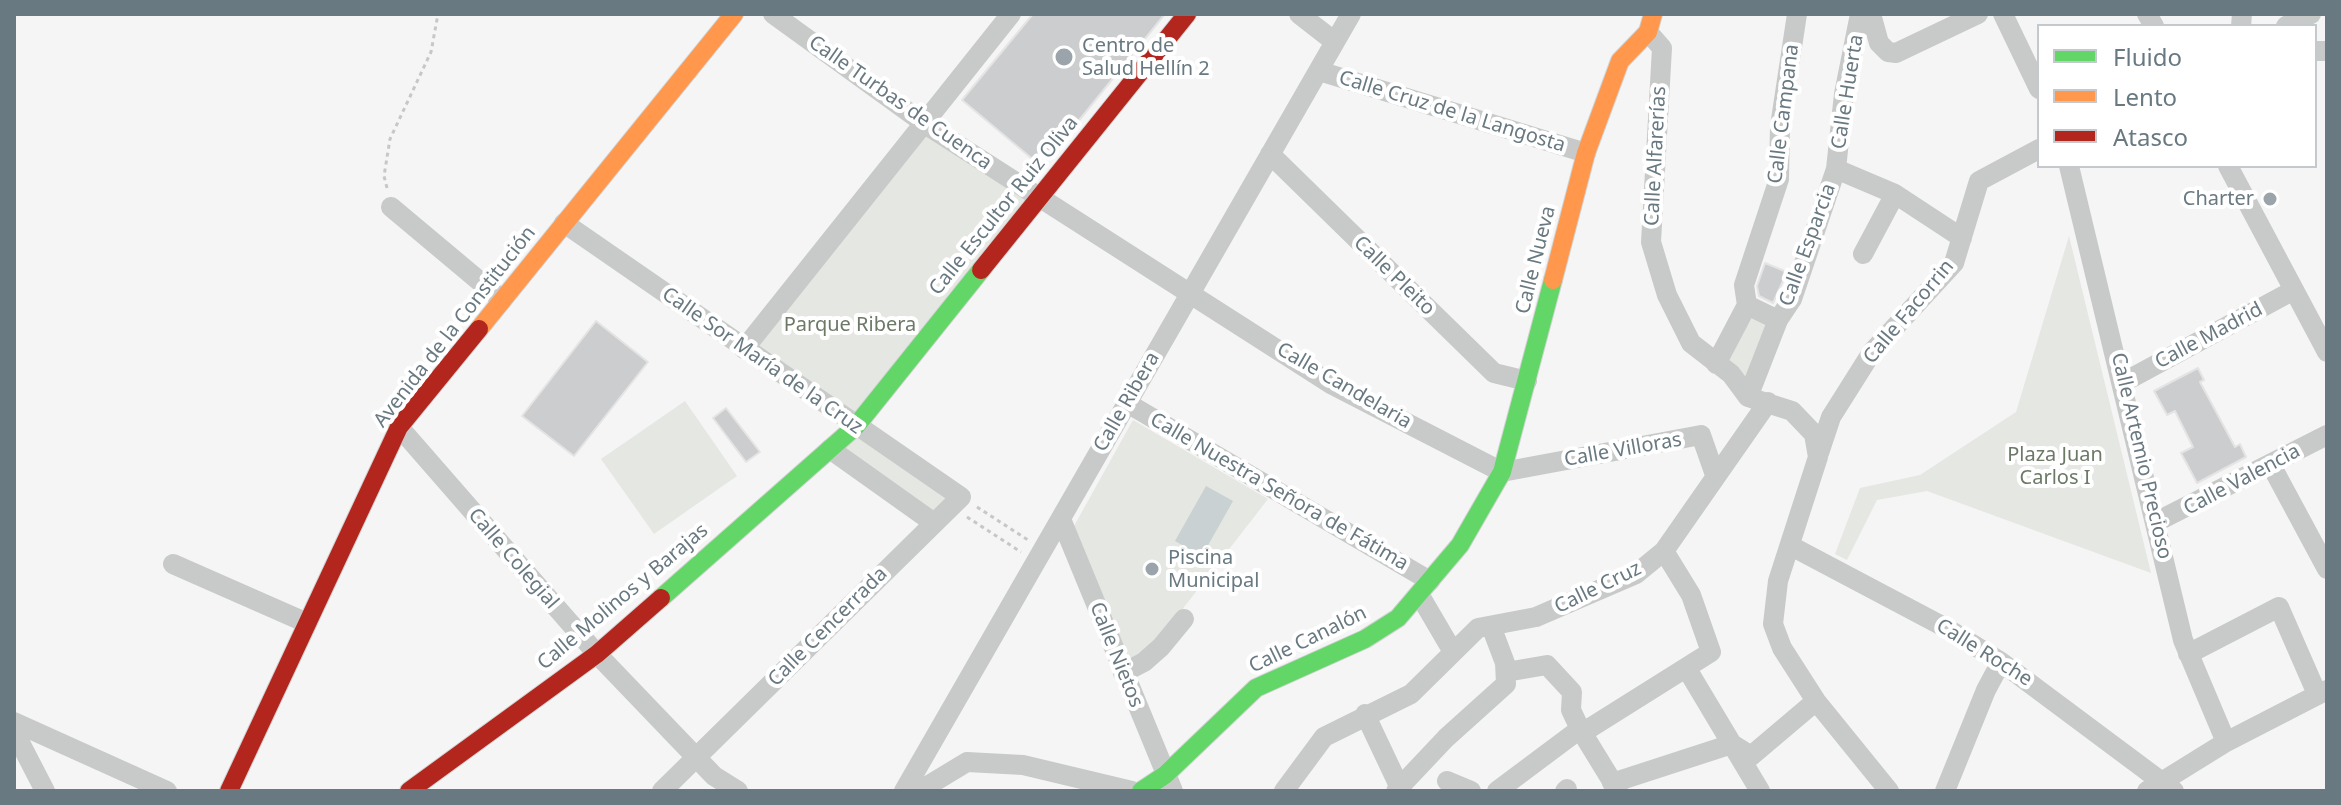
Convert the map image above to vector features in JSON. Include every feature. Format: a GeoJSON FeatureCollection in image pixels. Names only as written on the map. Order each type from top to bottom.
{"type":"FeatureCollection","features":[{"type":"Feature","properties":{"kind":"street","name":"Avenida de la Constitución"},"geometry":{"type":"LineString","coordinates":[[229,791],[399,427],[734,14]]}},
{"type":"Feature","properties":{"kind":"street","name":"Calle Turbas de Cuenca"},"geometry":{"type":"LineString","coordinates":[[773,14],[925,124],[1190,293]]}},
{"type":"Feature","properties":{"kind":"street"},"geometry":{"type":"LineString","coordinates":[[744,349],[1011,14]]}},
{"type":"Feature","properties":{"kind":"street","name":"Calle Escultor Ruiz Oliva"},"geometry":{"type":"LineString","coordinates":[[856,426],[1187,14]]}},
{"type":"Feature","properties":{"kind":"street","name":"Calle Cruz de la Langosta"},"geometry":{"type":"LineString","coordinates":[[1299,14],[1335,42]]}},
{"type":"Feature","properties":{"kind":"street","name":"Calle Ribera"},"geometry":{"type":"LineString","coordinates":[[904,791],[1351,14]]}},
{"type":"Feature","properties":{"kind":"street","name":"Calle Campana"},"geometry":{"type":"LineString","coordinates":[[1747,305],[1744,285],[1779,179],[1780,126],[1797,14]]}},
{"type":"Feature","properties":{"kind":"street","name":"Calle Huerta"},"geometry":{"type":"LineString","coordinates":[[1860,14],[1844,94],[1836,169],[1895,194],[1962,238]]}},
{"type":"Feature","properties":{"kind":"street"},"geometry":{"type":"LineString","coordinates":[[1871,14],[1879,43],[1888,52],[1896,53],[1978,14]]}},
{"type":"Feature","properties":{"kind":"street"},"geometry":{"type":"LineString","coordinates":[[2003,14],[2037,85]]}},
{"type":"Feature","properties":{"kind":"street"},"geometry":{"type":"LineString","coordinates":[[2290,24],[2311,14]]}},
{"type":"Feature","properties":{"kind":"street","name":"Calle Nueva"},"geometry":{"type":"LineString","coordinates":[[1502,472],[1586,153],[1620,61],[1650,23]]}},
{"type":"Feature","properties":{"kind":"street","name":"Calle Alfarerías"},"geometry":{"type":"LineString","coordinates":[[1650,23],[1662,48],[1651,242],[1667,295],[1691,343],[1758,400],[1792,411],[1814,434],[1818,457]]}},
{"type":"Feature","properties":{"kind":"street","name":"Calle Cruz de la Langosta"},"geometry":{"type":"LineString","coordinates":[[1319,71],[1586,153]]}},
{"type":"Feature","properties":{"kind":"street","name":"Calle Facorrin"},"geometry":{"type":"LineString","coordinates":[[1818,457],[1831,417],[1872,352],[1954,263],[1979,181],[2037,150]]}},
{"type":"Feature","properties":{"kind":"street","name":"Calle Pleito"},"geometry":{"type":"LineString","coordinates":[[1270,154],[1494,373],[1527,381]]}},
{"type":"Feature","properties":{"kind":"street","name":"Calle Artemio Precioso"},"geometry":{"type":"LineString","coordinates":[[2070,168],[2188,654],[2226,742]]}},
{"type":"Feature","properties":{"kind":"street"},"geometry":{"type":"LineString","coordinates":[[2229,168],[2327,352]]}},
{"type":"Feature","properties":{"kind":"street","name":"Calle Esparcia"},"geometry":{"type":"LineString","coordinates":[[1758,400],[1778,320],[1792,299],[1836,169]]}},
{"type":"Feature","properties":{"kind":"street"},"geometry":{"type":"LineString","coordinates":[[1863,254],[1895,194]]}},
{"type":"Feature","properties":{"kind":"street"},"geometry":{"type":"LineString","coordinates":[[391,207],[502,300]]}},
{"type":"Feature","properties":{"kind":"street","name":"Calle Sor María de la Cruz"},"geometry":{"type":"LineString","coordinates":[[564,223],[856,426],[956,501]]}},
{"type":"Feature","properties":{"kind":"street","name":"Calle Madrid"},"geometry":{"type":"LineString","coordinates":[[2124,382],[2294,290]]}},
{"type":"Feature","properties":{"kind":"street","name":"Calle Candelaria"},"geometry":{"type":"LineString","coordinates":[[1190,293],[1331,384],[1502,472]]}},
{"type":"Feature","properties":{"kind":"street"},"geometry":{"type":"LineString","coordinates":[[1716,364],[1747,305],[1778,320]]}},
{"type":"Feature","properties":{"kind":"street","name":"Calle Cruz"},"geometry":{"type":"LineString","coordinates":[[1284,791],[1324,737],[1365,714],[1411,694],[1478,628],[1536,617],[1636,574],[1664,551],[1715,475],[1758,400]]}},
{"type":"Feature","properties":{"kind":"street","name":"Calle Nuestra Señora de Fátima"},"geometry":{"type":"LineString","coordinates":[[1127,403],[1424,587]]}},
{"type":"Feature","properties":{"kind":"street","name":"Calle Molinos y Barajas"},"geometry":{"type":"LineString","coordinates":[[409,791],[597,654],[856,426]]}},
{"type":"Feature","properties":{"kind":"street","name":"Calle Colegial"},"geometry":{"type":"LineString","coordinates":[[399,427],[597,654],[714,776],[738,791]]}},
{"type":"Feature","properties":{"kind":"street","name":"Calle Villoras"},"geometry":{"type":"LineString","coordinates":[[1502,472],[1701,435],[1715,475]]}},
{"type":"Feature","properties":{"kind":"street","name":"Calle Valencia"},"geometry":{"type":"LineString","coordinates":[[2156,522],[2327,435]]}},
{"type":"Feature","properties":{"kind":"street"},"geometry":{"type":"LineString","coordinates":[[830,449],[934,523]]}},
{"type":"Feature","properties":{"kind":"street"},"geometry":{"type":"LineString","coordinates":[[1818,457],[1778,581],[1773,624],[1782,648],[1816,701],[1889,791]]}},
{"type":"Feature","properties":{"kind":"street"},"geometry":{"type":"LineString","coordinates":[[2271,465],[2327,569]]}},
{"type":"Feature","properties":{"kind":"street","name":"Calle Canalón"},"geometry":{"type":"LineString","coordinates":[[1141,791],[1169,783],[1256,688],[1365,639],[1398,618],[1460,545],[1502,472]]}},
{"type":"Feature","properties":{"kind":"street","name":"Calle Cencerrada"},"geometry":{"type":"LineString","coordinates":[[662,791],[956,501]]}},
{"type":"Feature","properties":{"kind":"street","name":"Calle Nietos"},"geometry":{"type":"LineString","coordinates":[[1061,519],[1169,783]]}},
{"type":"Feature","properties":{"kind":"street","name":"Calle Roche"},"geometry":{"type":"LineString","coordinates":[[1791,546],[1948,629],[2001,662],[2162,788]]}},
{"type":"Feature","properties":{"kind":"street"},"geometry":{"type":"LineString","coordinates":[[1497,791],[1581,731],[1711,652],[1691,595],[1664,551]]}},
{"type":"Feature","properties":{"kind":"street"},"geometry":{"type":"LineString","coordinates":[[173,564],[307,623]]}},
{"type":"Feature","properties":{"kind":"street"},"geometry":{"type":"LineString","coordinates":[[1424,587],[1453,652]]}},
{"type":"Feature","properties":{"kind":"street"},"geometry":{"type":"LineString","coordinates":[[2162,788],[2226,742],[2322,692],[2279,607],[2188,654]]}},
{"type":"Feature","properties":{"kind":"street"},"geometry":{"type":"LineString","coordinates":[[1123,673],[1153,655],[1184,619]]}},
{"type":"Feature","properties":{"kind":"street"},"geometry":{"type":"LineString","coordinates":[[1365,714],[1398,789],[1446,738],[1506,684],[1506,672],[1491,626]]}},
{"type":"Feature","properties":{"kind":"street"},"geometry":{"type":"LineString","coordinates":[[1945,791],[1986,690],[2001,662]]}},
{"type":"Feature","properties":{"kind":"street"},"geometry":{"type":"LineString","coordinates":[[1506,672],[1547,665],[1572,692],[1571,710],[1615,787],[1732,744]]}},
{"type":"Feature","properties":{"kind":"street"},"geometry":{"type":"LineString","coordinates":[[1687,669],[1760,791]]}},
{"type":"Feature","properties":{"kind":"street"},"geometry":{"type":"LineString","coordinates":[[1732,744],[1751,756],[1816,701]]}},
{"type":"Feature","properties":{"kind":"street"},"geometry":{"type":"LineString","coordinates":[[14,722],[167,791]]}},
{"type":"Feature","properties":{"kind":"street"},"geometry":{"type":"LineString","coordinates":[[14,731],[45,791]]}},
{"type":"Feature","properties":{"kind":"street"},"geometry":{"type":"LineString","coordinates":[[919,791],[967,762],[1023,765],[1132,791]]}},
{"type":"Feature","properties":{"kind":"street"},"geometry":{"type":"LineString","coordinates":[[1447,781],[1471,791]]}},
{"type":"Feature","properties":{"kind":"path"},"geometry":{"type":"LineString","coordinates":[[391,207],[384,176],[390,139],[431,52],[438,14]]}},
{"type":"Feature","properties":{"kind":"path"},"geometry":{"type":"LineString","coordinates":[[956,501],[1039,556]]}},
{"type":"Feature","properties":{"kind":"path"},"geometry":{"type":"LineString","coordinates":[[956,501],[1039,556]]}},
{"type":"Feature","properties":{"kind":"green space","name":"Parque Ribera"},"geometry":{"type":"Polygon","coordinates":[[[925,124],[1038,197],[856,425],[961,497],[934,523],[830,449],[855,426],[744,349],[925,124]]]}},
{"type":"Feature","properties":{"kind":"green space","name":"Plaza Juan Carlos I"},"geometry":{"type":"Polygon","coordinates":[[[2069,236],[2151,573],[1927,491],[1877,500],[1847,560],[1835,554],[1860,488],[1920,475],[2016,412],[2069,236]]]}},
{"type":"Feature","properties":{"kind":"green space"},"geometry":{"type":"Polygon","coordinates":[[[1749,306],[1776,319],[1746,394],[1716,364],[1749,306]]]}},
{"type":"Feature","properties":{"kind":"green space"},"geometry":{"type":"Polygon","coordinates":[[[685,401],[737,476],[654,534],[601,459],[685,401]]]}},
{"type":"Feature","properties":{"kind":"green space","name":"Piscina Municipal"},"geometry":{"type":"Polygon","coordinates":[[[1133,420],[1268,499],[1157,642],[1132,660],[1126,657],[1074,526],[1133,420]]]}},
{"type":"Feature","properties":{"kind":"shaded area"},"geometry":{"type":"Polygon","coordinates":[[[1206,486],[1233,501],[1202,556],[1175,541],[1206,486]]]}},
{"type":"Feature","properties":{"kind":"building","name":"Centro de Salud Hellín 2"},"geometry":{"type":"Polygon","coordinates":[[[1033,14],[1165,14],[1051,155],[1045,151],[1036,162],[962,100],[1033,14]]]}},
{"type":"Feature","properties":{"kind":"building"},"geometry":{"type":"Polygon","coordinates":[[[1765,263],[1787,272],[1773,303],[1759,296],[1757,286],[1765,263]]]}},
{"type":"Feature","properties":{"kind":"building"},"geometry":{"type":"Polygon","coordinates":[[[596,321],[648,362],[574,456],[522,416],[596,321]]]}},
{"type":"Feature","properties":{"kind":"building"},"geometry":{"type":"Polygon","coordinates":[[[2198,368],[2204,380],[2200,382],[2235,447],[2240,444],[2246,457],[2197,483],[2181,453],[2193,447],[2175,411],[2167,415],[2154,391],[2198,368]]]}},
{"type":"Feature","properties":{"kind":"building"},"geometry":{"type":"Polygon","coordinates":[[[726,408],[760,452],[746,462],[713,418],[726,408]]]}},
{"type":"Feature","properties":{"kind":"traffic: fast"},"geometry":{"type":"LineString","coordinates":[[661,598],[856,426],[981,270]]}},
{"type":"Feature","properties":{"kind":"traffic: fast"},"geometry":{"type":"LineString","coordinates":[[1141,791],[1165,775],[1256,688],[1365,639],[1398,618],[1460,545],[1502,472],[1553,280]]}},
{"type":"Feature","properties":{"kind":"traffic: slow"},"geometry":{"type":"LineString","coordinates":[[479,329],[734,14]]}},
{"type":"Feature","properties":{"kind":"traffic: slow"},"geometry":{"type":"LineString","coordinates":[[1553,280],[1586,153],[1620,61],[1648,32],[1653,14]]}},
{"type":"Feature","properties":{"kind":"traffic: jam"},"geometry":{"type":"LineString","coordinates":[[981,270],[1187,14]]}},
{"type":"Feature","properties":{"kind":"traffic: jam"},"geometry":{"type":"LineString","coordinates":[[229,791],[399,427],[479,329]]}},
{"type":"Feature","properties":{"kind":"traffic: jam"},"geometry":{"type":"LineString","coordinates":[[409,791],[597,654],[661,598]]}},
{"type":"Feature","properties":{"kind":"place","name":"Centro de Salud Hellín 2"},"geometry":{"type":"Point","coordinates":[1064,57]}},
{"type":"Feature","properties":{"kind":"place","name":"Charter"},"geometry":{"type":"Point","coordinates":[2270,199]}},
{"type":"Feature","properties":{"kind":"place","name":"Piscina Municipal"},"geometry":{"type":"Point","coordinates":[1152,569]}}]}
